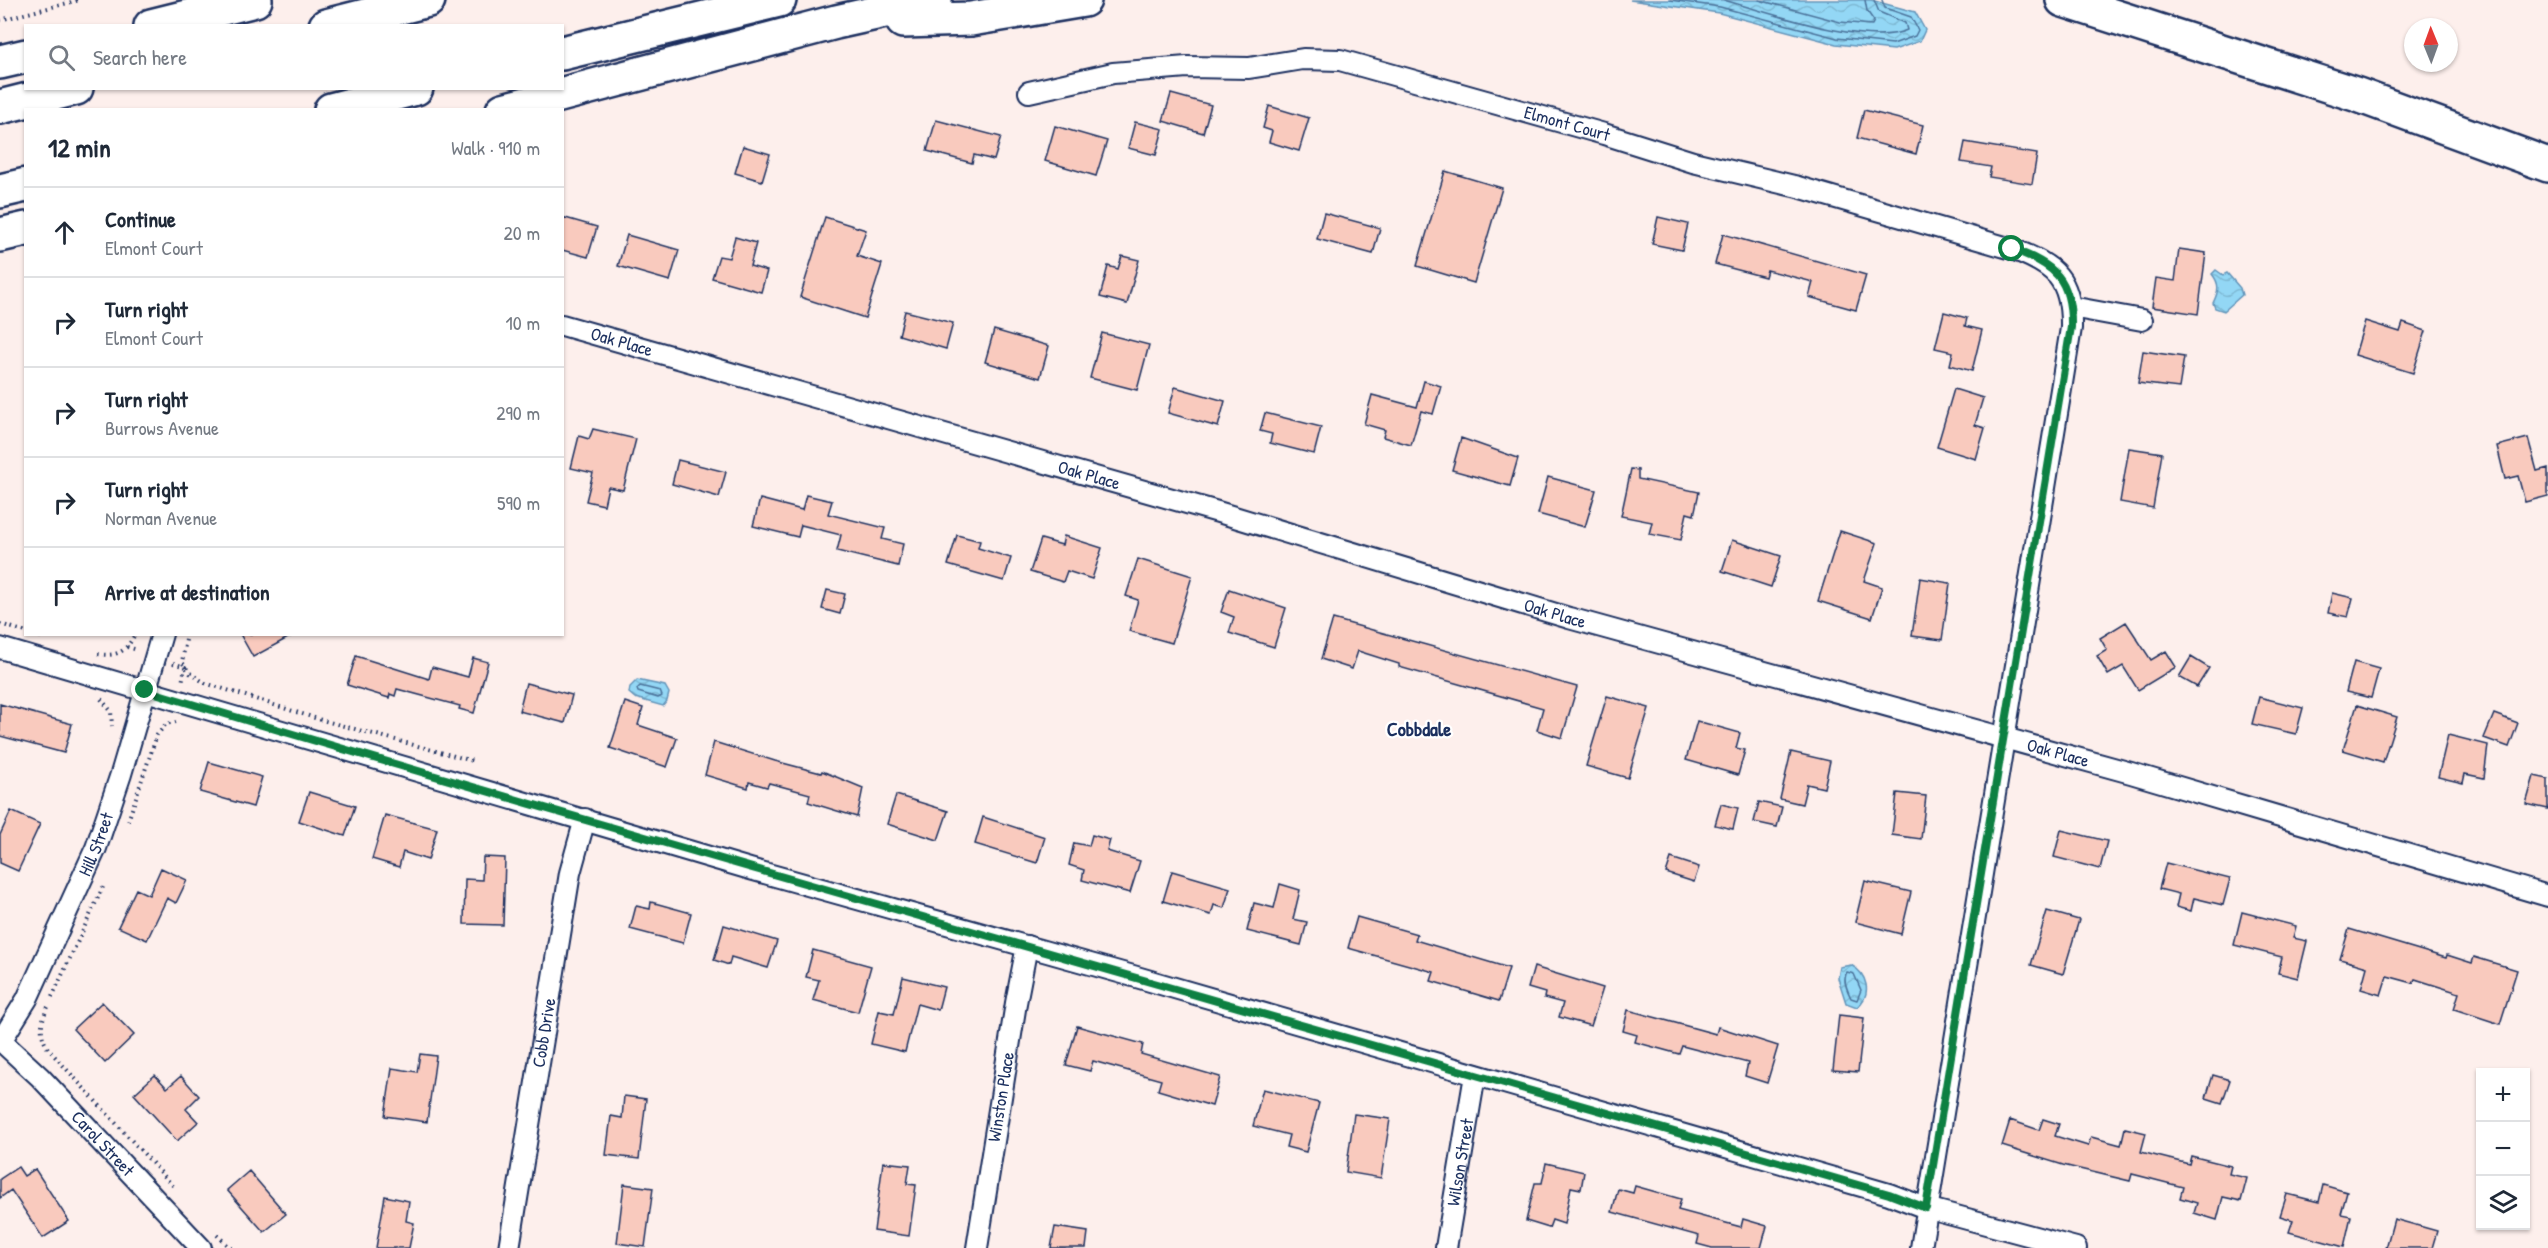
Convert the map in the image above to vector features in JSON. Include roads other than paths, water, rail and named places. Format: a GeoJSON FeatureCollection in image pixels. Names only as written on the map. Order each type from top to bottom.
{"type":"FeatureCollection","features":[{"type":"Feature","properties":{"kind":"highway"},"geometry":{"type":"LineString","coordinates":[[159,24],[255,0]]}},
{"type":"Feature","properties":{"kind":"highway"},"geometry":{"type":"LineString","coordinates":[[334,24],[428,0]]}},
{"type":"Feature","properties":{"kind":"highway"},"geometry":{"type":"LineString","coordinates":[[564,53],[779,0]]}},
{"type":"Feature","properties":{"kind":"highway"},"geometry":{"type":"LineString","coordinates":[[511,108],[836,22],[935,0]]}},
{"type":"Feature","properties":{"kind":"highway"},"geometry":{"type":"LineString","coordinates":[[836,22],[971,19],[1084,0]]}},
{"type":"Feature","properties":{"kind":"highway"},"geometry":{"type":"LineString","coordinates":[[2063,0],[2358,95],[2548,165]]}},
{"type":"Feature","properties":{"kind":"highway"},"geometry":{"type":"LineString","coordinates":[[0,63],[24,57]]}},
{"type":"Feature","properties":{"kind":"highway"},"geometry":{"type":"LineString","coordinates":[[0,107],[68,90]]}},
{"type":"Feature","properties":{"kind":"highway"},"geometry":{"type":"LineString","coordinates":[[339,108],[408,90]]}},
{"type":"Feature","properties":{"kind":"highway"},"geometry":{"type":"LineString","coordinates":[[0,191],[24,185]]}},
{"type":"Feature","properties":{"kind":"highway"},"geometry":{"type":"LineString","coordinates":[[0,235],[24,229]]}},
{"type":"Feature","properties":{"kind":"street","name":"Elmont Court"},"geometry":{"type":"LineString","coordinates":[[1029,92],[1113,73],[1187,67],[1249,68],[1303,59],[1340,60],[1604,134],[1692,162],[1798,187],[2012,249],[2038,259],[2051,268],[2068,291],[2071,307]]}},
{"type":"Feature","properties":{"kind":"street"},"geometry":{"type":"LineString","coordinates":[[1921,1248],[2071,327],[2071,307],[2142,320]]}},
{"type":"Feature","properties":{"kind":"street","name":"Oak Place"},"geometry":{"type":"LineString","coordinates":[[564,326],[1218,512],[1569,618],[2003,740],[2131,773],[2548,896]]}},
{"type":"Feature","properties":{"kind":"street","name":"Hill Street"},"geometry":{"type":"LineString","coordinates":[[1,1041],[27,999],[96,848],[122,774],[161,636]]}},
{"type":"Feature","properties":{"kind":"street"},"geometry":{"type":"LineString","coordinates":[[0,648],[750,869],[1028,946],[1889,1194],[1926,1208],[2076,1248]]}},
{"type":"Feature","properties":{"kind":"street","name":"Cobb Drive"},"geometry":{"type":"LineString","coordinates":[[509,1248],[570,873],[585,819]]}},
{"type":"Feature","properties":{"kind":"street","name":"Winston Place"},"geometry":{"type":"LineString","coordinates":[[977,1248],[1016,1003],[1028,946]]}},
{"type":"Feature","properties":{"kind":"street","name":"Carol Street"},"geometry":{"type":"LineString","coordinates":[[1,1041],[40,1077],[201,1248]]}},
{"type":"Feature","properties":{"kind":"street","name":"Wilson Street"},"geometry":{"type":"LineString","coordinates":[[1446,1248],[1475,1075]]}},
{"type":"Feature","properties":{"kind":"water"},"geometry":{"type":"Polygon","coordinates":[[[1630,0],[1871,0],[1915,12],[1925,30],[1920,41],[1894,50],[1836,44],[1719,13],[1630,0]]]}},
{"type":"Feature","properties":{"kind":"water"},"geometry":{"type":"Polygon","coordinates":[[[2216,270],[2223,275],[2227,273],[2240,288],[2242,295],[2224,311],[2215,308],[2213,303],[2218,288],[2212,274],[2216,270]]]}},
{"type":"Feature","properties":{"kind":"water"},"geometry":{"type":"Polygon","coordinates":[[[637,680],[665,686],[669,693],[663,706],[635,698],[629,693],[630,687],[637,680]]]}},
{"type":"Feature","properties":{"kind":"water"},"geometry":{"type":"Polygon","coordinates":[[[1851,965],[1861,974],[1866,984],[1865,996],[1857,1007],[1846,1003],[1838,978],[1840,967],[1851,965]]]}},
{"type":"Feature","properties":{"kind":"district","name":"Cobbdale"},"geometry":{"type":"Point","coordinates":[1419,729]}}]}
